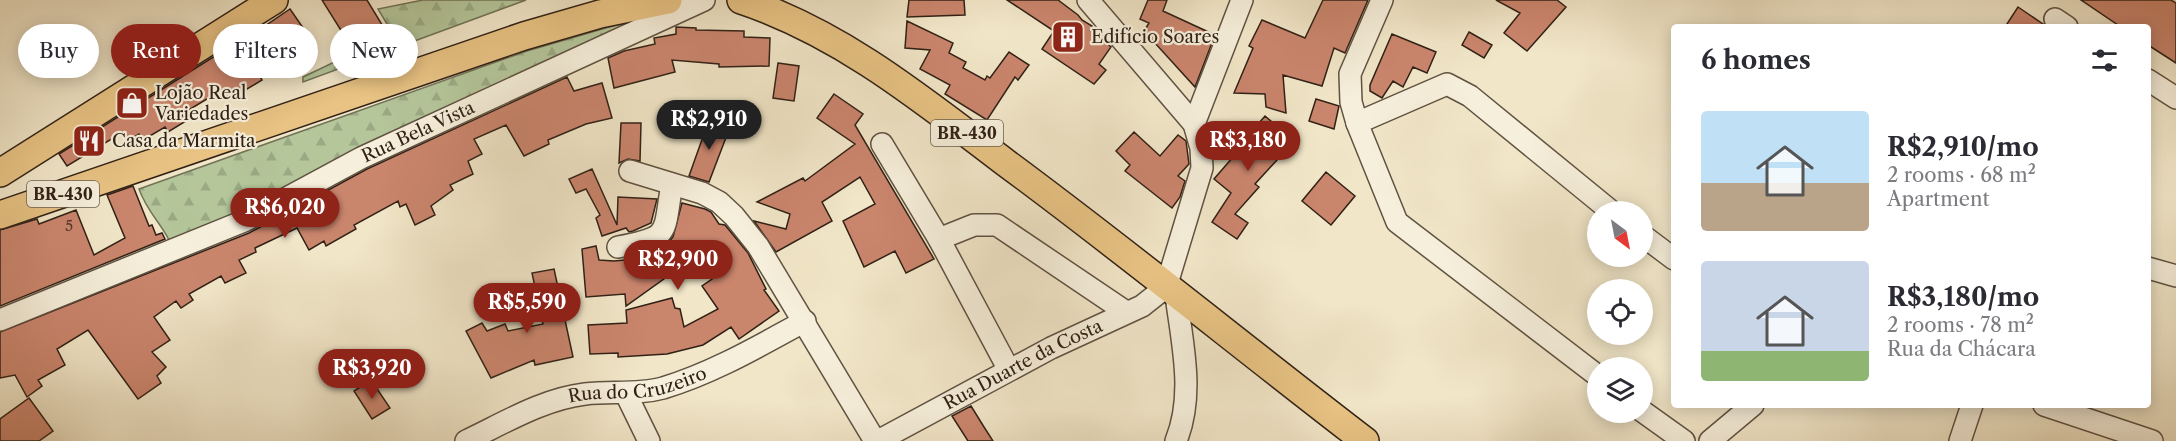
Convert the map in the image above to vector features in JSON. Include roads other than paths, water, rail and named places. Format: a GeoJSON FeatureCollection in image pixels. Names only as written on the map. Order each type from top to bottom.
{"type":"FeatureCollection","features":[{"type":"Feature","properties":{"kind":"main road"},"geometry":{"type":"LineString","coordinates":[[0,152],[243,0]]}},
{"type":"Feature","properties":{"kind":"main road"},"geometry":{"type":"LineString","coordinates":[[0,173],[274,0]]}},
{"type":"Feature","properties":{"kind":"main road","name":"BR-430"},"geometry":{"type":"LineString","coordinates":[[0,215],[524,36],[600,14],[668,0]]}},
{"type":"Feature","properties":{"kind":"main road","name":"BR-430"},"geometry":{"type":"LineString","coordinates":[[741,0],[812,30],[881,70],[1043,190],[1365,441]]}},
{"type":"Feature","properties":{"kind":"street","name":"Rua Bela Vista"},"geometry":{"type":"LineString","coordinates":[[0,320],[244,222],[361,158],[705,0]]}},
{"type":"Feature","properties":{"kind":"street"},"geometry":{"type":"LineString","coordinates":[[1194,124],[1242,0]]}},
{"type":"Feature","properties":{"kind":"street"},"geometry":{"type":"LineString","coordinates":[[1382,0],[1350,74],[1351,102],[1357,123],[1397,222],[1587,368]]}},
{"type":"Feature","properties":{"kind":"street"},"geometry":{"type":"LineString","coordinates":[[1093,2],[1194,124],[1202,148],[1199,185],[1171,291],[1187,377],[1182,425],[1176,441]]}},
{"type":"Feature","properties":{"kind":"street"},"geometry":{"type":"LineString","coordinates":[[2151,82],[2176,98]]}},
{"type":"Feature","properties":{"kind":"street"},"geometry":{"type":"LineString","coordinates":[[1357,123],[1447,84],[1470,96],[1599,201]]}},
{"type":"Feature","properties":{"kind":"street"},"geometry":{"type":"LineString","coordinates":[[882,144],[939,239],[1009,370]]}},
{"type":"Feature","properties":{"kind":"street"},"geometry":{"type":"LineString","coordinates":[[630,171],[711,198],[735,216],[758,246],[877,441]]}},
{"type":"Feature","properties":{"kind":"street"},"geometry":{"type":"LineString","coordinates":[[618,247],[648,242],[659,236],[664,224],[672,184]]}},
{"type":"Feature","properties":{"kind":"street"},"geometry":{"type":"LineString","coordinates":[[939,239],[974,225],[997,225],[1125,312]]}},
{"type":"Feature","properties":{"kind":"street"},"geometry":{"type":"LineString","coordinates":[[1653,243],[1671,257]]}},
{"type":"Feature","properties":{"kind":"street"},"geometry":{"type":"LineString","coordinates":[[2151,269],[2176,276]]}},
{"type":"Feature","properties":{"kind":"street","name":"Rua Duarte da Costa"},"geometry":{"type":"LineString","coordinates":[[877,441],[1009,370],[1171,291]]}},
{"type":"Feature","properties":{"kind":"street","name":"Rua do Cruzeiro"},"geometry":{"type":"LineString","coordinates":[[466,441],[553,402],[586,394],[626,394],[660,389],[690,379],[805,321]]}},
{"type":"Feature","properties":{"kind":"street"},"geometry":{"type":"LineString","coordinates":[[626,394],[649,441]]}},
{"type":"Feature","properties":{"kind":"street"},"geometry":{"type":"LineString","coordinates":[[1710,441],[1749,408]]}},
{"type":"Feature","properties":{"kind":"street"},"geometry":{"type":"LineString","coordinates":[[1960,441],[1971,408]]}},
{"type":"Feature","properties":{"kind":"street"},"geometry":{"type":"LineString","coordinates":[[2053,408],[2152,441]]}},
{"type":"Feature","properties":{"kind":"street"},"geometry":{"type":"LineString","coordinates":[[1653,419],[1684,441]]}},
{"type":"Feature","properties":{"kind":"place","name":"Edifício Soares"},"geometry":{"type":"Point","coordinates":[1068,37]}},
{"type":"Feature","properties":{"kind":"place","name":"Lojão Real Variedades"},"geometry":{"type":"Point","coordinates":[132,103]}},
{"type":"Feature","properties":{"kind":"place","name":"Casa da Marmita"},"geometry":{"type":"Point","coordinates":[89,141]}}]}
